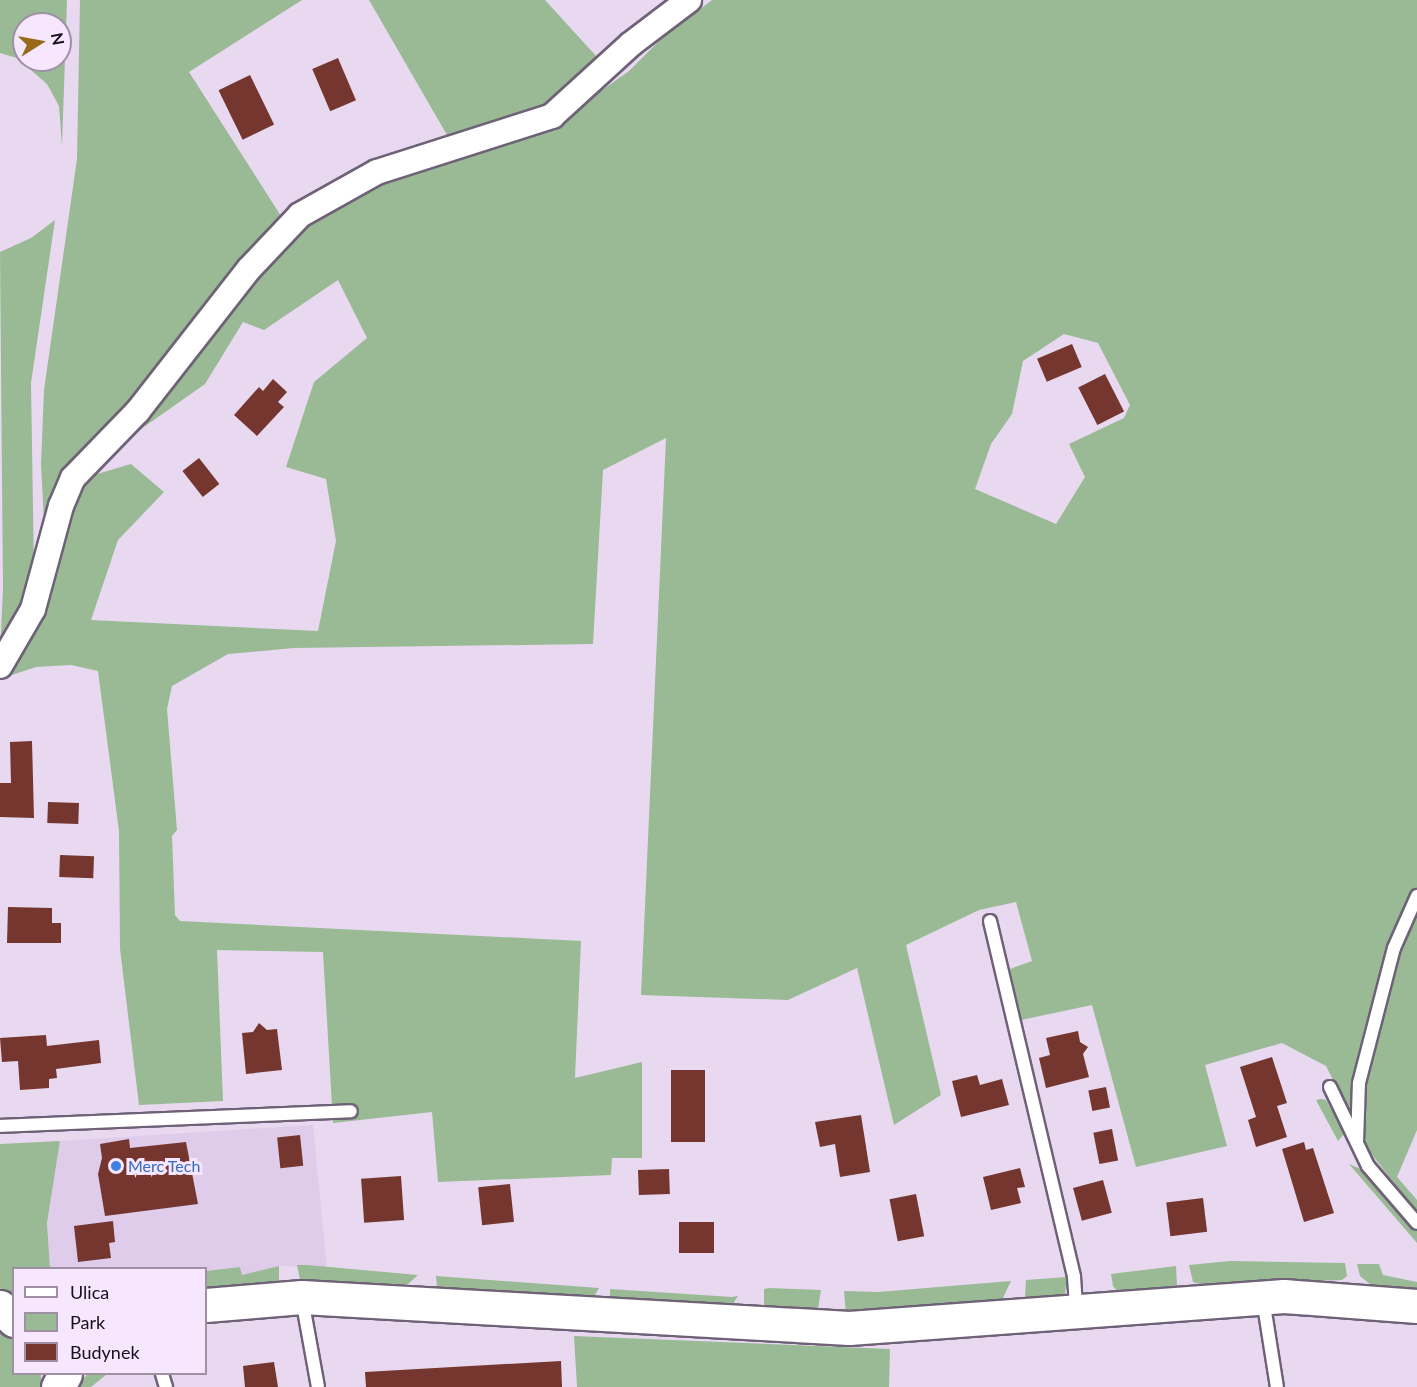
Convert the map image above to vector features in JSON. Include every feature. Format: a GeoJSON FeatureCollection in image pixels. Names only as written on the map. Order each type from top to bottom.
{"type":"FeatureCollection","features":[{"type":"Feature","properties":{"kind":"street"},"geometry":{"type":"LineString","coordinates":[[0,666],[33,609],[61,506],[73,478],[138,411],[249,269],[300,214],[377,172],[552,116],[631,44],[689,0]]}},
{"type":"Feature","properties":{"kind":"street"},"geometry":{"type":"LineString","coordinates":[[207,1305],[302,1298],[849,1328],[1076,1313],[1263,1297],[1417,1306]]}},
{"type":"Feature","properties":{"kind":"street"},"geometry":{"type":"LineString","coordinates":[[0,1307],[12,1318]]}},
{"type":"Feature","properties":{"kind":"lane"},"geometry":{"type":"LineString","coordinates":[[1357,1142],[1359,1083],[1394,948],[1417,896]]}},
{"type":"Feature","properties":{"kind":"lane"},"geometry":{"type":"LineString","coordinates":[[990,921],[1074,1277],[1076,1313]]}},
{"type":"Feature","properties":{"kind":"lane"},"geometry":{"type":"LineString","coordinates":[[1330,1087],[1368,1166],[1417,1223]]}},
{"type":"Feature","properties":{"kind":"lane"},"geometry":{"type":"LineString","coordinates":[[0,1126],[351,1111]]}},
{"type":"Feature","properties":{"kind":"lane"},"geometry":{"type":"LineString","coordinates":[[1263,1297],[1277,1387]]}},
{"type":"Feature","properties":{"kind":"lane"},"geometry":{"type":"LineString","coordinates":[[302,1298],[318,1387]]}},
{"type":"Feature","properties":{"kind":"shaded area"},"geometry":{"type":"Polygon","coordinates":[[[313,1125],[327,1268],[279,1266],[242,1275],[240,1267],[207,1271],[207,1267],[50,1267],[47,1223],[60,1141],[313,1125]]]}},
{"type":"Feature","properties":{"kind":"green space"},"geometry":{"type":"Polygon","coordinates":[[[0,0],[67,0],[67,12],[12,12],[12,57],[0,53],[0,0]]]}},
{"type":"Feature","properties":{"kind":"green space"},"geometry":{"type":"Polygon","coordinates":[[[80,0],[302,0],[189,72],[281,216],[44,521],[41,464],[44,390],[77,159],[80,0]]]}},
{"type":"Feature","properties":{"kind":"green space"},"geometry":{"type":"Polygon","coordinates":[[[369,0],[545,0],[597,57],[547,105],[447,135],[369,0]]]}},
{"type":"Feature","properties":{"kind":"green space"},"geometry":{"type":"Polygon","coordinates":[[[712,0],[1417,0],[1417,1130],[1397,1177],[1417,1200],[1417,1213],[1370,1152],[1326,1066],[1282,1043],[1205,1065],[1227,1146],[1136,1167],[1092,1005],[1021,1020],[1010,969],[1032,961],[1016,902],[979,910],[906,945],[941,1095],[894,1125],[857,968],[788,1000],[641,995],[666,438],[603,470],[593,644],[294,648],[228,654],[172,686],[167,709],[177,830],[172,836],[175,915],[180,921],[581,941],[575,1078],[642,1062],[642,1158],[612,1158],[611,1175],[438,1182],[432,1112],[333,1123],[323,952],[217,950],[223,1101],[139,1105],[120,949],[119,831],[98,671],[71,665],[36,667],[0,679],[22,644],[73,498],[87,477],[131,464],[164,492],[118,540],[91,620],[318,631],[336,541],[326,479],[286,467],[314,382],[367,338],[338,280],[264,330],[243,322],[205,384],[114,448],[295,226],[374,183],[567,115],[629,71],[660,40],[712,0]],[[1064,334],[1023,361],[1012,414],[991,444],[975,489],[1056,524],[1085,477],[1069,444],[1124,418],[1130,405],[1098,343],[1064,334]]]}},
{"type":"Feature","properties":{"kind":"green space"},"geometry":{"type":"Polygon","coordinates":[[[33,72],[65,72],[62,146],[59,106],[47,84],[33,72]]]}},
{"type":"Feature","properties":{"kind":"green space"},"geometry":{"type":"Polygon","coordinates":[[[55,220],[31,383],[34,573],[27,598],[0,654],[3,589],[0,252],[31,238],[55,220]]]}},
{"type":"Feature","properties":{"kind":"green space"},"geometry":{"type":"Polygon","coordinates":[[[1316,1100],[1326,1100],[1345,1133],[1338,1141],[1316,1100]]]}},
{"type":"Feature","properties":{"kind":"green space"},"geometry":{"type":"Polygon","coordinates":[[[60,1141],[47,1223],[50,1267],[12,1267],[12,1302],[7,1303],[0,1288],[0,1144],[60,1141]]]}},
{"type":"Feature","properties":{"kind":"green space"},"geometry":{"type":"Polygon","coordinates":[[[1349,1164],[1363,1170],[1417,1231],[1417,1243],[1349,1164]]]}},
{"type":"Feature","properties":{"kind":"green space"},"geometry":{"type":"Polygon","coordinates":[[[1230,1261],[1345,1263],[1347,1276],[1342,1280],[1203,1285],[1193,1282],[1189,1265],[1230,1261]]]}},
{"type":"Feature","properties":{"kind":"green space"},"geometry":{"type":"Polygon","coordinates":[[[1357,1264],[1379,1264],[1383,1275],[1417,1282],[1417,1294],[1371,1285],[1360,1276],[1357,1264]]]}},
{"type":"Feature","properties":{"kind":"green space"},"geometry":{"type":"Polygon","coordinates":[[[297,1265],[418,1275],[408,1284],[305,1283],[300,1280],[297,1265]]]}},
{"type":"Feature","properties":{"kind":"green space"},"geometry":{"type":"Polygon","coordinates":[[[279,1266],[279,1287],[207,1293],[207,1271],[240,1267],[242,1275],[279,1266]]]}},
{"type":"Feature","properties":{"kind":"green space"},"geometry":{"type":"Polygon","coordinates":[[[1176,1266],[1177,1286],[1117,1291],[1113,1286],[1111,1274],[1176,1266]]]}},
{"type":"Feature","properties":{"kind":"green space"},"geometry":{"type":"Polygon","coordinates":[[[436,1276],[599,1288],[592,1300],[437,1287],[436,1276]]]}},
{"type":"Feature","properties":{"kind":"green space"},"geometry":{"type":"Polygon","coordinates":[[[1067,1277],[1065,1295],[1059,1300],[1028,1303],[1025,1298],[1026,1280],[1067,1277]]]}},
{"type":"Feature","properties":{"kind":"green space"},"geometry":{"type":"Polygon","coordinates":[[[1011,1281],[1002,1300],[846,1315],[844,1291],[878,1292],[1011,1281]]]}},
{"type":"Feature","properties":{"kind":"green space"},"geometry":{"type":"Polygon","coordinates":[[[610,1289],[738,1296],[729,1310],[610,1300],[610,1289]]]}},
{"type":"Feature","properties":{"kind":"green space"},"geometry":{"type":"Polygon","coordinates":[[[764,1289],[821,1290],[817,1315],[770,1312],[764,1306],[764,1289]]]}},
{"type":"Feature","properties":{"kind":"green space"},"geometry":{"type":"Polygon","coordinates":[[[0,1323],[12,1337],[12,1375],[41,1375],[41,1387],[0,1387],[0,1323]]]}},
{"type":"Feature","properties":{"kind":"green space"},"geometry":{"type":"Polygon","coordinates":[[[574,1336],[890,1349],[889,1387],[577,1387],[574,1336]]]}},
{"type":"Feature","properties":{"kind":"green space"},"geometry":{"type":"Polygon","coordinates":[[[87,1375],[106,1375],[91,1387],[75,1387],[87,1375]]]}},
{"type":"Feature","properties":{"kind":"building"},"geometry":{"type":"Polygon","coordinates":[[[338,58],[356,100],[330,111],[312,69],[338,58]]]}},
{"type":"Feature","properties":{"kind":"building"},"geometry":{"type":"Polygon","coordinates":[[[250,75],[274,124],[243,140],[219,90],[250,75]]]}},
{"type":"Feature","properties":{"kind":"building"},"geometry":{"type":"Polygon","coordinates":[[[1072,344],[1082,367],[1047,382],[1037,359],[1072,344]]]}},
{"type":"Feature","properties":{"kind":"building"},"geometry":{"type":"Polygon","coordinates":[[[1105,374],[1124,411],[1097,425],[1078,388],[1105,374]]]}},
{"type":"Feature","properties":{"kind":"building"},"geometry":{"type":"Polygon","coordinates":[[[273,379],[287,392],[278,402],[284,407],[257,436],[234,415],[259,387],[263,391],[273,379]]]}},
{"type":"Feature","properties":{"kind":"building"},"geometry":{"type":"Polygon","coordinates":[[[199,458],[219,484],[203,497],[182,471],[199,458]]]}},
{"type":"Feature","properties":{"kind":"building"},"geometry":{"type":"Polygon","coordinates":[[[32,741],[34,818],[0,817],[0,783],[11,783],[10,742],[32,741]]]}},
{"type":"Feature","properties":{"kind":"building"},"geometry":{"type":"Polygon","coordinates":[[[48,802],[79,803],[78,824],[47,823],[48,802]]]}},
{"type":"Feature","properties":{"kind":"building"},"geometry":{"type":"Polygon","coordinates":[[[60,855],[94,856],[93,878],[59,877],[60,855]]]}},
{"type":"Feature","properties":{"kind":"building"},"geometry":{"type":"Polygon","coordinates":[[[8,907],[52,908],[52,923],[61,923],[61,943],[7,943],[8,907]]]}},
{"type":"Feature","properties":{"kind":"building"},"geometry":{"type":"Polygon","coordinates":[[[259,1023],[267,1030],[277,1029],[282,1070],[246,1074],[242,1033],[253,1032],[259,1023]]]}},
{"type":"Feature","properties":{"kind":"building"},"geometry":{"type":"Polygon","coordinates":[[[1078,1031],[1080,1042],[1088,1047],[1083,1054],[1089,1077],[1046,1088],[1039,1058],[1050,1055],[1046,1038],[1078,1031]]]}},
{"type":"Feature","properties":{"kind":"building"},"geometry":{"type":"Polygon","coordinates":[[[46,1035],[47,1046],[99,1040],[101,1063],[56,1069],[57,1078],[49,1079],[49,1088],[20,1090],[18,1061],[2,1062],[0,1038],[46,1035]]]}},
{"type":"Feature","properties":{"kind":"building"},"geometry":{"type":"Polygon","coordinates":[[[1272,1057],[1287,1103],[1277,1106],[1287,1137],[1256,1147],[1248,1120],[1256,1117],[1240,1067],[1272,1057]]]}},
{"type":"Feature","properties":{"kind":"building"},"geometry":{"type":"Polygon","coordinates":[[[671,1070],[705,1070],[705,1142],[671,1142],[671,1070]]]}},
{"type":"Feature","properties":{"kind":"building"},"geometry":{"type":"Polygon","coordinates":[[[977,1075],[980,1085],[1002,1079],[1009,1105],[961,1117],[952,1081],[977,1075]]]}},
{"type":"Feature","properties":{"kind":"building"},"geometry":{"type":"Polygon","coordinates":[[[1106,1087],[1110,1108],[1092,1111],[1088,1090],[1106,1087]]]}},
{"type":"Feature","properties":{"kind":"building"},"geometry":{"type":"Polygon","coordinates":[[[861,1115],[870,1172],[840,1177],[835,1144],[820,1147],[815,1122],[861,1115]]]}},
{"type":"Feature","properties":{"kind":"building"},"geometry":{"type":"Polygon","coordinates":[[[1112,1129],[1118,1160],[1099,1164],[1093,1133],[1112,1129]]]}},
{"type":"Feature","properties":{"kind":"building"},"geometry":{"type":"Polygon","coordinates":[[[300,1135],[303,1166],[280,1168],[277,1137],[300,1135]]]}},
{"type":"Feature","properties":{"kind":"building"},"geometry":{"type":"Polygon","coordinates":[[[129,1139],[130,1148],[186,1142],[198,1204],[105,1216],[98,1174],[102,1158],[100,1144],[129,1139]]]}},
{"type":"Feature","properties":{"kind":"building"},"geometry":{"type":"Polygon","coordinates":[[[1304,1142],[1306,1150],[1313,1148],[1334,1213],[1304,1222],[1282,1149],[1304,1142]]]}},
{"type":"Feature","properties":{"kind":"building"},"geometry":{"type":"Polygon","coordinates":[[[1020,1168],[1025,1187],[1017,1188],[1021,1203],[991,1210],[983,1177],[1020,1168]]]}},
{"type":"Feature","properties":{"kind":"building"},"geometry":{"type":"Polygon","coordinates":[[[669,1169],[670,1194],[639,1195],[638,1170],[669,1169]]]}},
{"type":"Feature","properties":{"kind":"building"},"geometry":{"type":"Polygon","coordinates":[[[401,1176],[404,1220],[364,1223],[361,1179],[401,1176]]]}},
{"type":"Feature","properties":{"kind":"building"},"geometry":{"type":"Polygon","coordinates":[[[1103,1180],[1112,1213],[1082,1221],[1073,1188],[1103,1180]]]}},
{"type":"Feature","properties":{"kind":"building"},"geometry":{"type":"Polygon","coordinates":[[[510,1184],[514,1222],[482,1225],[478,1187],[510,1184]]]}},
{"type":"Feature","properties":{"kind":"building"},"geometry":{"type":"Polygon","coordinates":[[[916,1194],[924,1236],[898,1241],[889,1199],[916,1194]]]}},
{"type":"Feature","properties":{"kind":"building"},"geometry":{"type":"Polygon","coordinates":[[[1203,1198],[1207,1232],[1170,1236],[1166,1203],[1203,1198]]]}},
{"type":"Feature","properties":{"kind":"building"},"geometry":{"type":"Polygon","coordinates":[[[113,1221],[115,1242],[109,1243],[111,1258],[78,1262],[74,1226],[113,1221]]]}},
{"type":"Feature","properties":{"kind":"building"},"geometry":{"type":"Polygon","coordinates":[[[679,1222],[714,1222],[714,1253],[679,1253],[679,1222]]]}},
{"type":"Feature","properties":{"kind":"building"},"geometry":{"type":"Polygon","coordinates":[[[561,1361],[562,1387],[366,1387],[365,1372],[561,1361]]]}},
{"type":"Feature","properties":{"kind":"building"},"geometry":{"type":"Polygon","coordinates":[[[274,1362],[278,1387],[245,1387],[243,1366],[274,1362]]]}},
{"type":"Feature","properties":{"kind":"place","name":"Merc Tech"},"geometry":{"type":"Point","coordinates":[116,1166]}}]}
